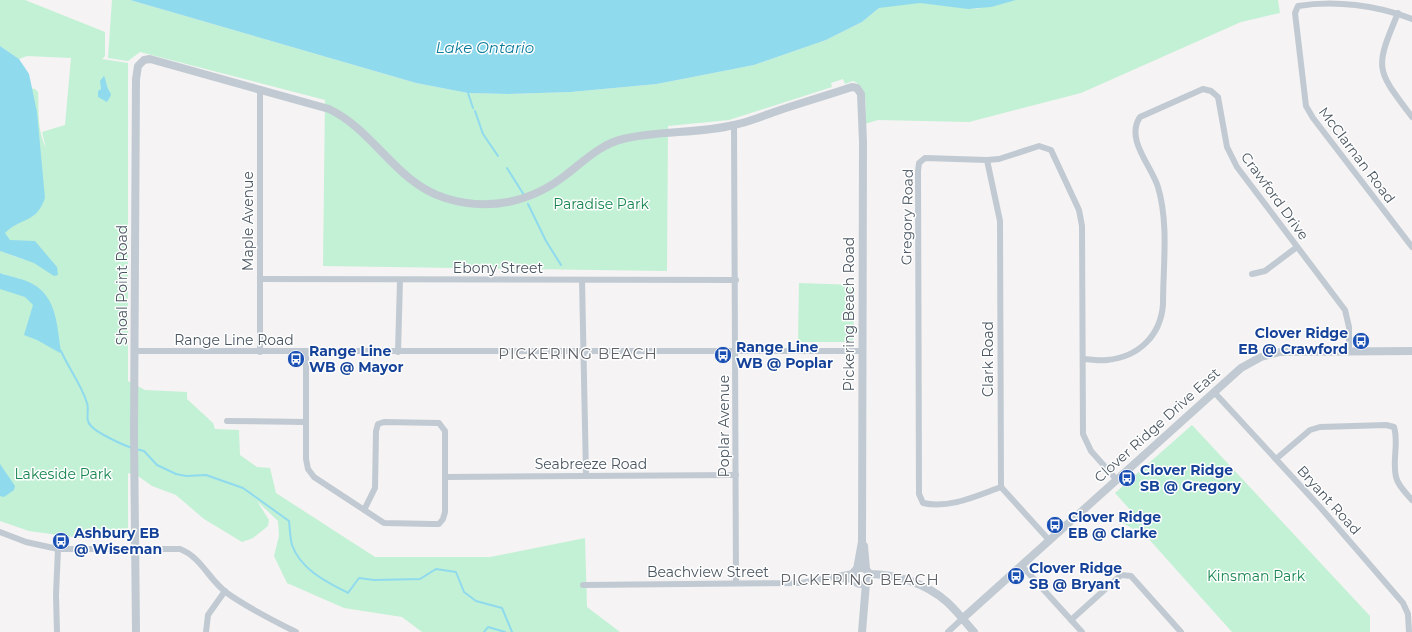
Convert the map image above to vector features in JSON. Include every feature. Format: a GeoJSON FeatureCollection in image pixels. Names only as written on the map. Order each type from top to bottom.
{"type":"FeatureCollection","features":[{"type":"Feature","properties":{"kind":"street","name":"McClarnan Road"},"geometry":{"type":"LineString","coordinates":[[1412,19],[1370,4],[1347,0],[1309,1],[1298,6],[1295,13],[1306,106],[1313,118],[1412,247]]}},
{"type":"Feature","properties":{"kind":"street"},"geometry":{"type":"LineString","coordinates":[[1398,13],[1381,56],[1381,66],[1387,84],[1412,117]]}},
{"type":"Feature","properties":{"kind":"street","name":"Shoal Point Road"},"geometry":{"type":"LineString","coordinates":[[136,632],[134,434],[136,102],[138,66],[144,60],[150,59],[260,89]]}},
{"type":"Feature","properties":{"kind":"street","name":"Pickering Beach Road"},"geometry":{"type":"LineString","coordinates":[[734,126],[852,87],[860,90],[862,98],[862,542],[860,608],[862,612],[862,632]]}},
{"type":"Feature","properties":{"kind":"street"},"geometry":{"type":"LineString","coordinates":[[260,89],[317,104],[338,113],[364,133],[401,172],[421,188],[446,199],[476,205],[500,204],[530,197],[562,178],[603,148],[622,140],[734,126]]}},
{"type":"Feature","properties":{"kind":"street","name":"Maple Avenue"},"geometry":{"type":"LineString","coordinates":[[260,89],[260,352]]}},
{"type":"Feature","properties":{"kind":"street","name":"Crawford Drive"},"geometry":{"type":"LineString","coordinates":[[1083,359],[1107,360],[1123,357],[1138,350],[1157,330],[1162,314],[1162,209],[1157,186],[1134,135],[1135,124],[1140,117],[1203,89],[1215,94],[1220,104],[1227,146],[1237,167],[1344,310],[1349,328],[1349,351]]}},
{"type":"Feature","properties":{"kind":"street","name":"Poplar Avenue"},"geometry":{"type":"LineString","coordinates":[[734,126],[736,280],[736,583]]}},
{"type":"Feature","properties":{"kind":"street","name":"Gregory Road"},"geometry":{"type":"LineString","coordinates":[[1001,488],[955,503],[934,505],[923,503],[919,494],[919,163],[925,158],[987,160],[999,159],[1039,146],[1051,150],[1079,210],[1082,226],[1083,434],[1091,451],[1116,479]]}},
{"type":"Feature","properties":{"kind":"street","name":"Clark Road"},"geometry":{"type":"LineString","coordinates":[[987,160],[1000,221],[1001,488]]}},
{"type":"Feature","properties":{"kind":"street"},"geometry":{"type":"LineString","coordinates":[[1252,274],[1265,271],[1297,247]]}},
{"type":"Feature","properties":{"kind":"street","name":"Ebony Street"},"geometry":{"type":"LineString","coordinates":[[260,279],[736,280]]}},
{"type":"Feature","properties":{"kind":"street"},"geometry":{"type":"LineString","coordinates":[[398,352],[400,280]]}},
{"type":"Feature","properties":{"kind":"street"},"geometry":{"type":"LineString","coordinates":[[582,280],[586,475]]}},
{"type":"Feature","properties":{"kind":"street","name":"Range Line Road"},"geometry":{"type":"LineString","coordinates":[[135,351],[861,351]]}},
{"type":"Feature","properties":{"kind":"street","name":"Clover Ridge Drive East"},"geometry":{"type":"LineString","coordinates":[[962,619],[1241,368],[1261,357],[1280,352],[1412,351]]}},
{"type":"Feature","properties":{"kind":"street"},"geometry":{"type":"LineString","coordinates":[[306,352],[305,422],[306,459],[308,468],[314,477],[364,510],[384,523],[439,524],[443,520],[445,512],[446,477],[445,431],[439,423],[398,422],[378,424],[376,431],[375,488],[364,510]]}},
{"type":"Feature","properties":{"kind":"street","name":"Bryant Road"},"geometry":{"type":"LineString","coordinates":[[1214,392],[1276,459],[1403,603],[1408,614],[1409,632]]}},
{"type":"Feature","properties":{"kind":"street"},"geometry":{"type":"LineString","coordinates":[[227,421],[305,422]]}},
{"type":"Feature","properties":{"kind":"street"},"geometry":{"type":"LineString","coordinates":[[1276,459],[1310,430],[1320,427],[1386,425],[1394,427],[1397,436],[1395,456],[1396,477],[1400,486],[1412,500]]}},
{"type":"Feature","properties":{"kind":"street","name":"Seabreeze Road"},"geometry":{"type":"LineString","coordinates":[[446,477],[586,475],[646,477],[736,475]]}},
{"type":"Feature","properties":{"kind":"street"},"geometry":{"type":"LineString","coordinates":[[1001,488],[1049,540]]}},
{"type":"Feature","properties":{"kind":"street"},"geometry":{"type":"LineString","coordinates":[[0,533],[26,542],[58,549],[170,548],[188,552],[225,591],[246,606],[296,632]]}},
{"type":"Feature","properties":{"kind":"street"},"geometry":{"type":"LineString","coordinates":[[57,632],[56,595],[58,549]]}},
{"type":"Feature","properties":{"kind":"street"},"geometry":{"type":"LineString","coordinates":[[1022,566],[1082,632]]}},
{"type":"Feature","properties":{"kind":"street"},"geometry":{"type":"LineString","coordinates":[[1071,620],[1121,575],[1131,576],[1181,632]]}},
{"type":"Feature","properties":{"kind":"street"},"geometry":{"type":"LineString","coordinates":[[861,576],[879,579],[888,577],[914,582],[929,589],[946,601],[974,632]]}},
{"type":"Feature","properties":{"kind":"street","name":"Beachview Street"},"geometry":{"type":"LineString","coordinates":[[582,585],[801,583],[833,578],[861,576]]}},
{"type":"Feature","properties":{"kind":"street"},"geometry":{"type":"LineString","coordinates":[[206,632],[208,615],[225,591]]}},
{"type":"Feature","properties":{"kind":"street"},"geometry":{"type":"LineString","coordinates":[[948,632],[962,619]]}},
{"type":"Feature","properties":{"kind":"green space","name":"Lakeside Park"},"geometry":{"type":"Polygon","coordinates":[[[0,0],[25,0],[105,32],[105,56],[102,59],[128,63],[128,381],[145,390],[187,392],[187,399],[213,423],[215,429],[239,430],[240,455],[257,467],[270,468],[276,493],[375,557],[490,557],[585,538],[587,607],[620,632],[422,632],[402,617],[344,608],[287,583],[274,556],[279,536],[278,521],[257,501],[269,520],[268,526],[253,538],[242,542],[204,519],[176,495],[152,486],[138,476],[128,473],[128,535],[80,538],[29,531],[0,521],[0,283],[35,285],[0,273],[0,251],[25,260],[5,243],[5,227],[29,88],[35,89],[38,92],[40,128],[46,148],[42,132],[65,125],[71,58],[27,56],[19,59],[0,46],[0,0]]]}},
{"type":"Feature","properties":{"kind":"green space","name":"Paradise Park"},"geometry":{"type":"Polygon","coordinates":[[[112,0],[130,0],[416,83],[468,93],[507,94],[571,92],[657,84],[754,65],[826,40],[862,22],[879,8],[907,0],[936,2],[977,9],[1004,0],[1278,0],[1280,13],[1241,22],[1081,93],[969,122],[878,120],[865,124],[866,106],[862,88],[853,81],[845,84],[843,79],[831,83],[832,87],[729,120],[668,126],[667,271],[323,266],[325,100],[140,52],[128,61],[108,58],[112,0]]]}},
{"type":"Feature","properties":{"kind":"green space"},"geometry":{"type":"Polygon","coordinates":[[[799,283],[855,285],[853,342],[798,342],[799,283]]]}},
{"type":"Feature","properties":{"kind":"green space","name":"Kinsman Park"},"geometry":{"type":"Polygon","coordinates":[[[1192,425],[1370,616],[1370,632],[1232,632],[1147,537],[1121,522],[1133,513],[1115,493],[1192,425]]]}},
{"type":"Feature","properties":{"kind":"water","name":"Lake Ontario"},"geometry":{"type":"Polygon","coordinates":[[[130,0],[1016,0],[991,7],[968,9],[920,3],[879,8],[862,22],[826,40],[754,65],[657,84],[571,92],[507,94],[468,93],[416,83],[130,0]]]}},
{"type":"Feature","properties":{"kind":"water"},"geometry":{"type":"Polygon","coordinates":[[[0,46],[19,59],[29,74],[37,112],[45,198],[33,216],[17,224],[5,233],[10,240],[35,241],[57,267],[58,275],[54,276],[34,263],[0,251],[0,46]]]}},
{"type":"Feature","properties":{"kind":"water"},"geometry":{"type":"Polygon","coordinates":[[[104,76],[111,94],[107,102],[98,97],[98,91],[101,89],[100,81],[104,76]]]}},
{"type":"Feature","properties":{"kind":"water"},"geometry":{"type":"Polygon","coordinates":[[[0,273],[23,280],[36,286],[43,292],[52,306],[55,315],[61,351],[60,353],[37,340],[24,335],[33,305],[25,297],[0,289],[0,273]]]}},
{"type":"Feature","properties":{"kind":"water"},"geometry":{"type":"Polygon","coordinates":[[[0,464],[15,486],[14,490],[4,497],[0,496],[0,464]]]}},
{"type":"Feature","properties":{"kind":"waterway"},"geometry":{"type":"LineString","coordinates":[[468,93],[473,108]]}},
{"type":"Feature","properties":{"kind":"waterway"},"geometry":{"type":"LineString","coordinates":[[475,111],[483,134],[498,156]]}},
{"type":"Feature","properties":{"kind":"waterway"},"geometry":{"type":"LineString","coordinates":[[507,168],[524,195]]}},
{"type":"Feature","properties":{"kind":"waterway"},"geometry":{"type":"LineString","coordinates":[[528,204],[546,241],[561,265]]}},
{"type":"Feature","properties":{"kind":"waterway"},"geometry":{"type":"LineString","coordinates":[[61,351],[84,396],[88,406],[87,418],[91,426],[117,442],[132,448]]}},
{"type":"Feature","properties":{"kind":"waterway"},"geometry":{"type":"LineString","coordinates":[[136,449],[144,451],[157,465],[176,474],[186,476],[206,475],[243,488],[289,521],[292,545],[302,562],[323,580],[348,593],[359,578],[374,580],[420,579],[436,569],[456,572],[464,592],[476,601],[502,608],[512,632]]}},
{"type":"Feature","properties":{"kind":"waterway"},"geometry":{"type":"LineString","coordinates":[[484,632],[488,627],[505,632]]}},
{"type":"Feature","properties":{"kind":"place","name":"Clover Ridge EB @ Crawford"},"geometry":{"type":"Point","coordinates":[1361,341]}},
{"type":"Feature","properties":{"kind":"place","name":"Range Line WB @ Poplar"},"geometry":{"type":"Point","coordinates":[723,355]}},
{"type":"Feature","properties":{"kind":"place","name":"Range Line WB @ Mayor"},"geometry":{"type":"Point","coordinates":[296,359]}},
{"type":"Feature","properties":{"kind":"place","name":"Clover Ridge SB @ Gregory"},"geometry":{"type":"Point","coordinates":[1127,478]}},
{"type":"Feature","properties":{"kind":"place","name":"Clover Ridge EB @ Clarke"},"geometry":{"type":"Point","coordinates":[1055,525]}},
{"type":"Feature","properties":{"kind":"place","name":"Ashbury EB @ Wiseman"},"geometry":{"type":"Point","coordinates":[61,541]}},
{"type":"Feature","properties":{"kind":"place","name":"Clover Ridge SB @ Bryant"},"geometry":{"type":"Point","coordinates":[1016,576]}},
{"type":"Feature","properties":{"kind":"district","name":"PICKERING BEACH"},"geometry":{"type":"Point","coordinates":[578,353]}},
{"type":"Feature","properties":{"kind":"district","name":"PICKERING BEACH"},"geometry":{"type":"Point","coordinates":[860,579]}}]}
